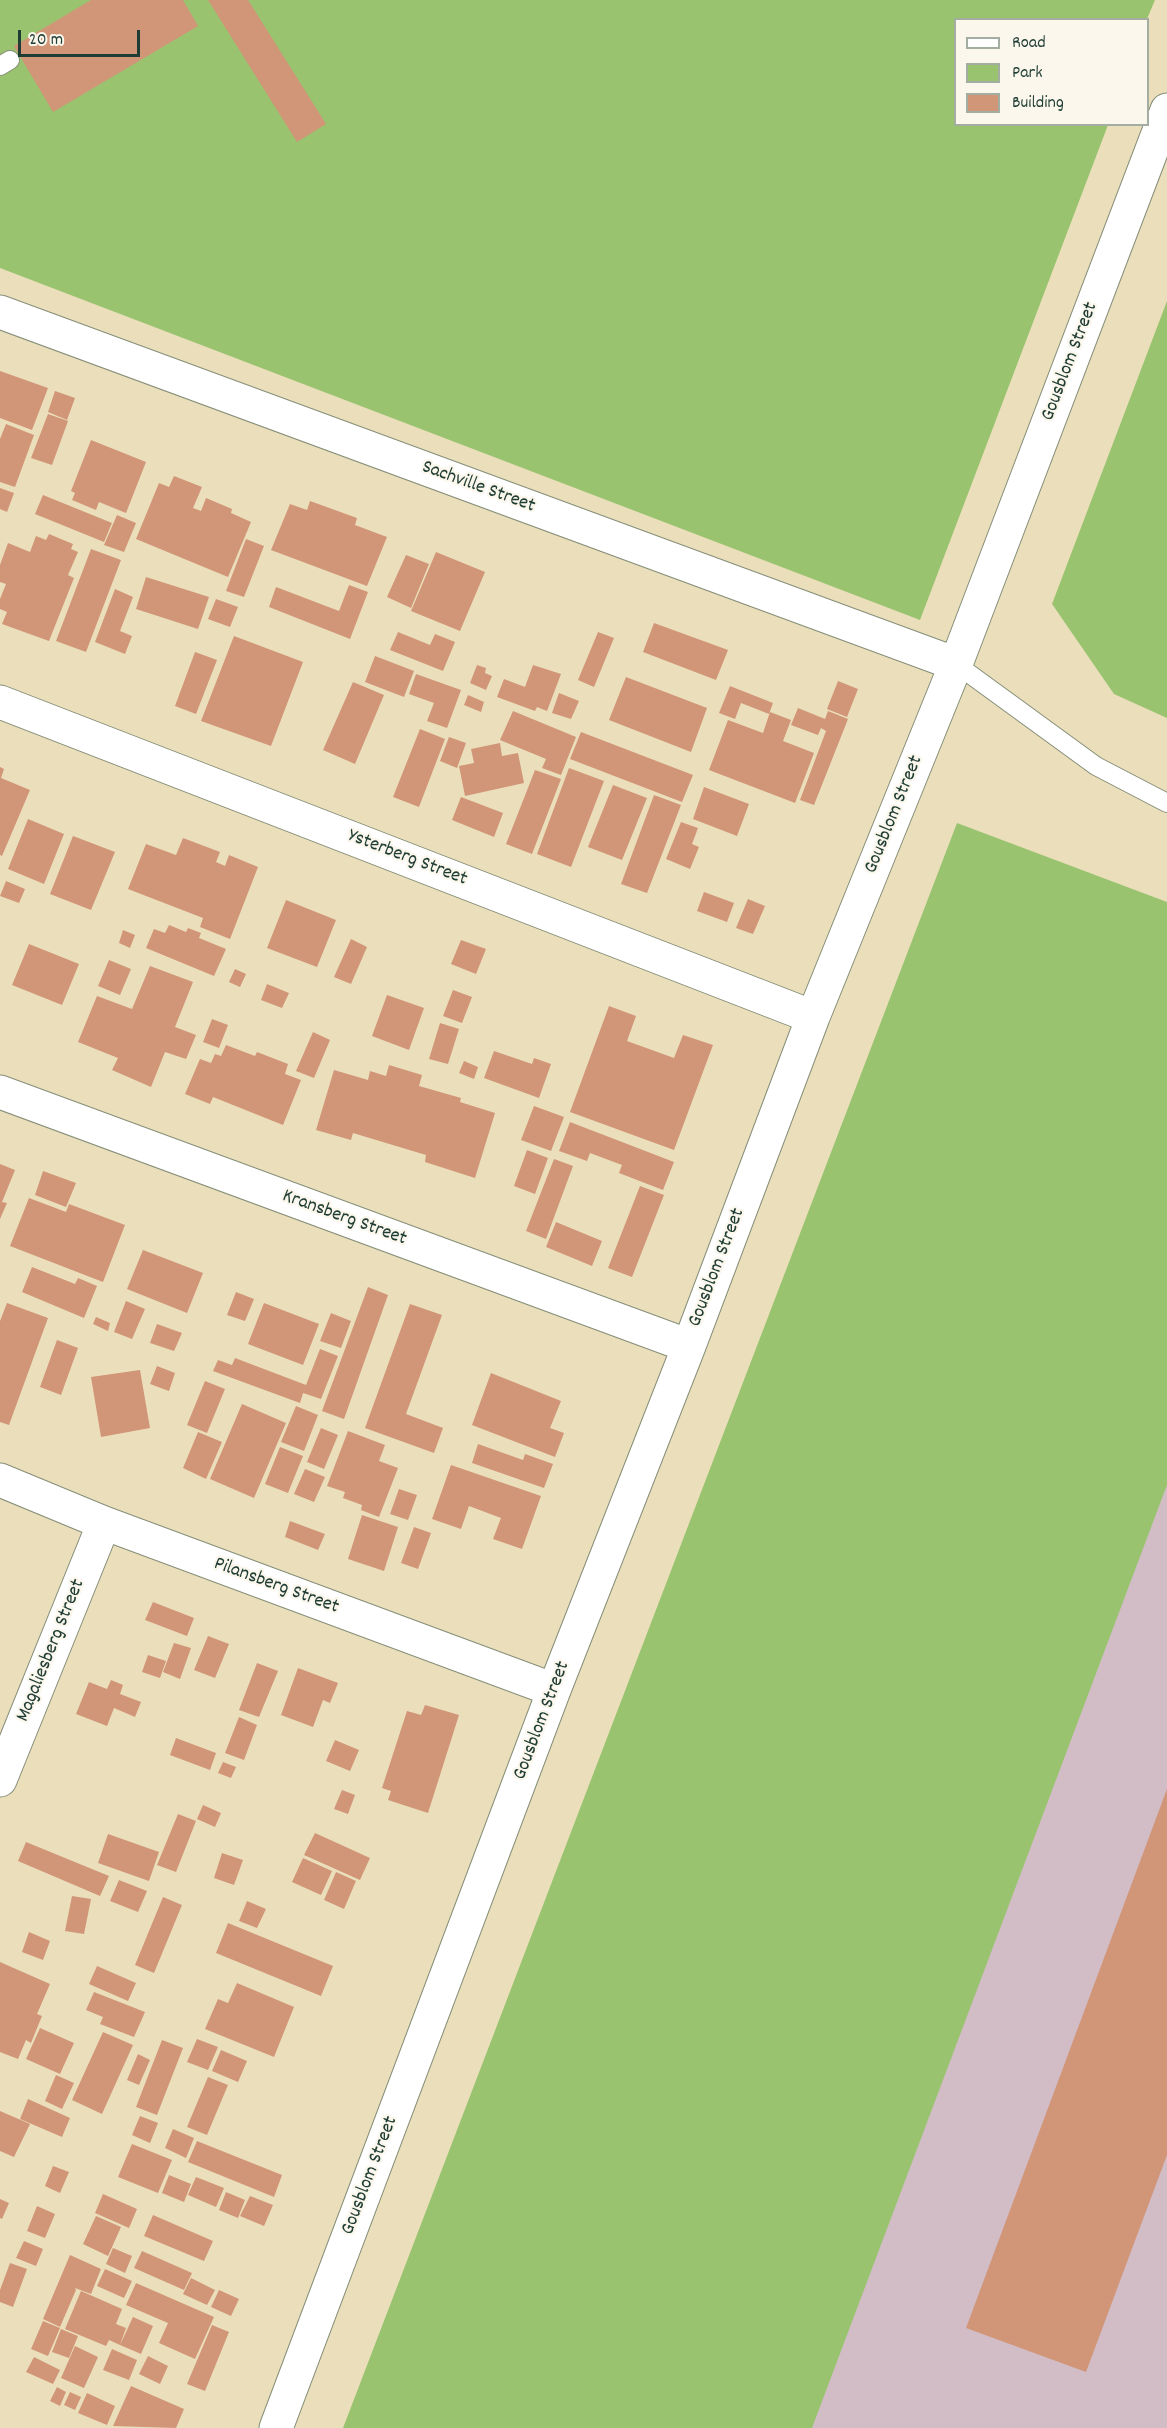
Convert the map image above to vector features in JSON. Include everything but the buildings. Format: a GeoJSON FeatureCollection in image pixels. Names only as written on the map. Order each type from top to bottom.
{"type":"FeatureCollection","features":[{"type":"Feature","properties":{"kind":"street","name":"Gousblom Street"},"geometry":{"type":"LineString","coordinates":[[276,2428],[554,1690],[689,1346],[813,1017],[956,664],[1167,110]]}},
{"type":"Feature","properties":{"kind":"street","name":"Sachville Street"},"geometry":{"type":"LineString","coordinates":[[0,312],[956,664]]}},
{"type":"Feature","properties":{"kind":"street","name":"Ysterberg Street"},"geometry":{"type":"LineString","coordinates":[[0,702],[813,1017]]}},
{"type":"Feature","properties":{"kind":"street","name":"Kransberg Street"},"geometry":{"type":"LineString","coordinates":[[0,1092],[689,1346]]}},
{"type":"Feature","properties":{"kind":"street","name":"Pilansberg Street"},"geometry":{"type":"LineString","coordinates":[[0,1480],[104,1523],[554,1690]]}},
{"type":"Feature","properties":{"kind":"street","name":"Magaliesberg Street"},"geometry":{"type":"LineString","coordinates":[[0,1780],[104,1523]]}},
{"type":"Feature","properties":{"kind":"lane"},"geometry":{"type":"LineString","coordinates":[[956,664],[1096,766],[1167,803]]}},
{"type":"Feature","properties":{"kind":"shaded area"},"geometry":{"type":"Polygon","coordinates":[[[1167,1450],[1167,2428],[791,2428],[1167,1450]]]}},
{"type":"Feature","properties":{"kind":"green space"},"geometry":{"type":"Polygon","coordinates":[[[0,0],[1155,0],[1147,18],[954,18],[954,126],[1108,126],[920,620],[0,268],[0,0]]]}},
{"type":"Feature","properties":{"kind":"green space"},"geometry":{"type":"Polygon","coordinates":[[[1167,301],[1167,718],[1114,694],[1052,604],[1167,301]]]}},
{"type":"Feature","properties":{"kind":"green space"},"geometry":{"type":"Polygon","coordinates":[[[957,823],[1167,902],[1167,1485],[812,2428],[343,2428],[957,823]]]}}]}
